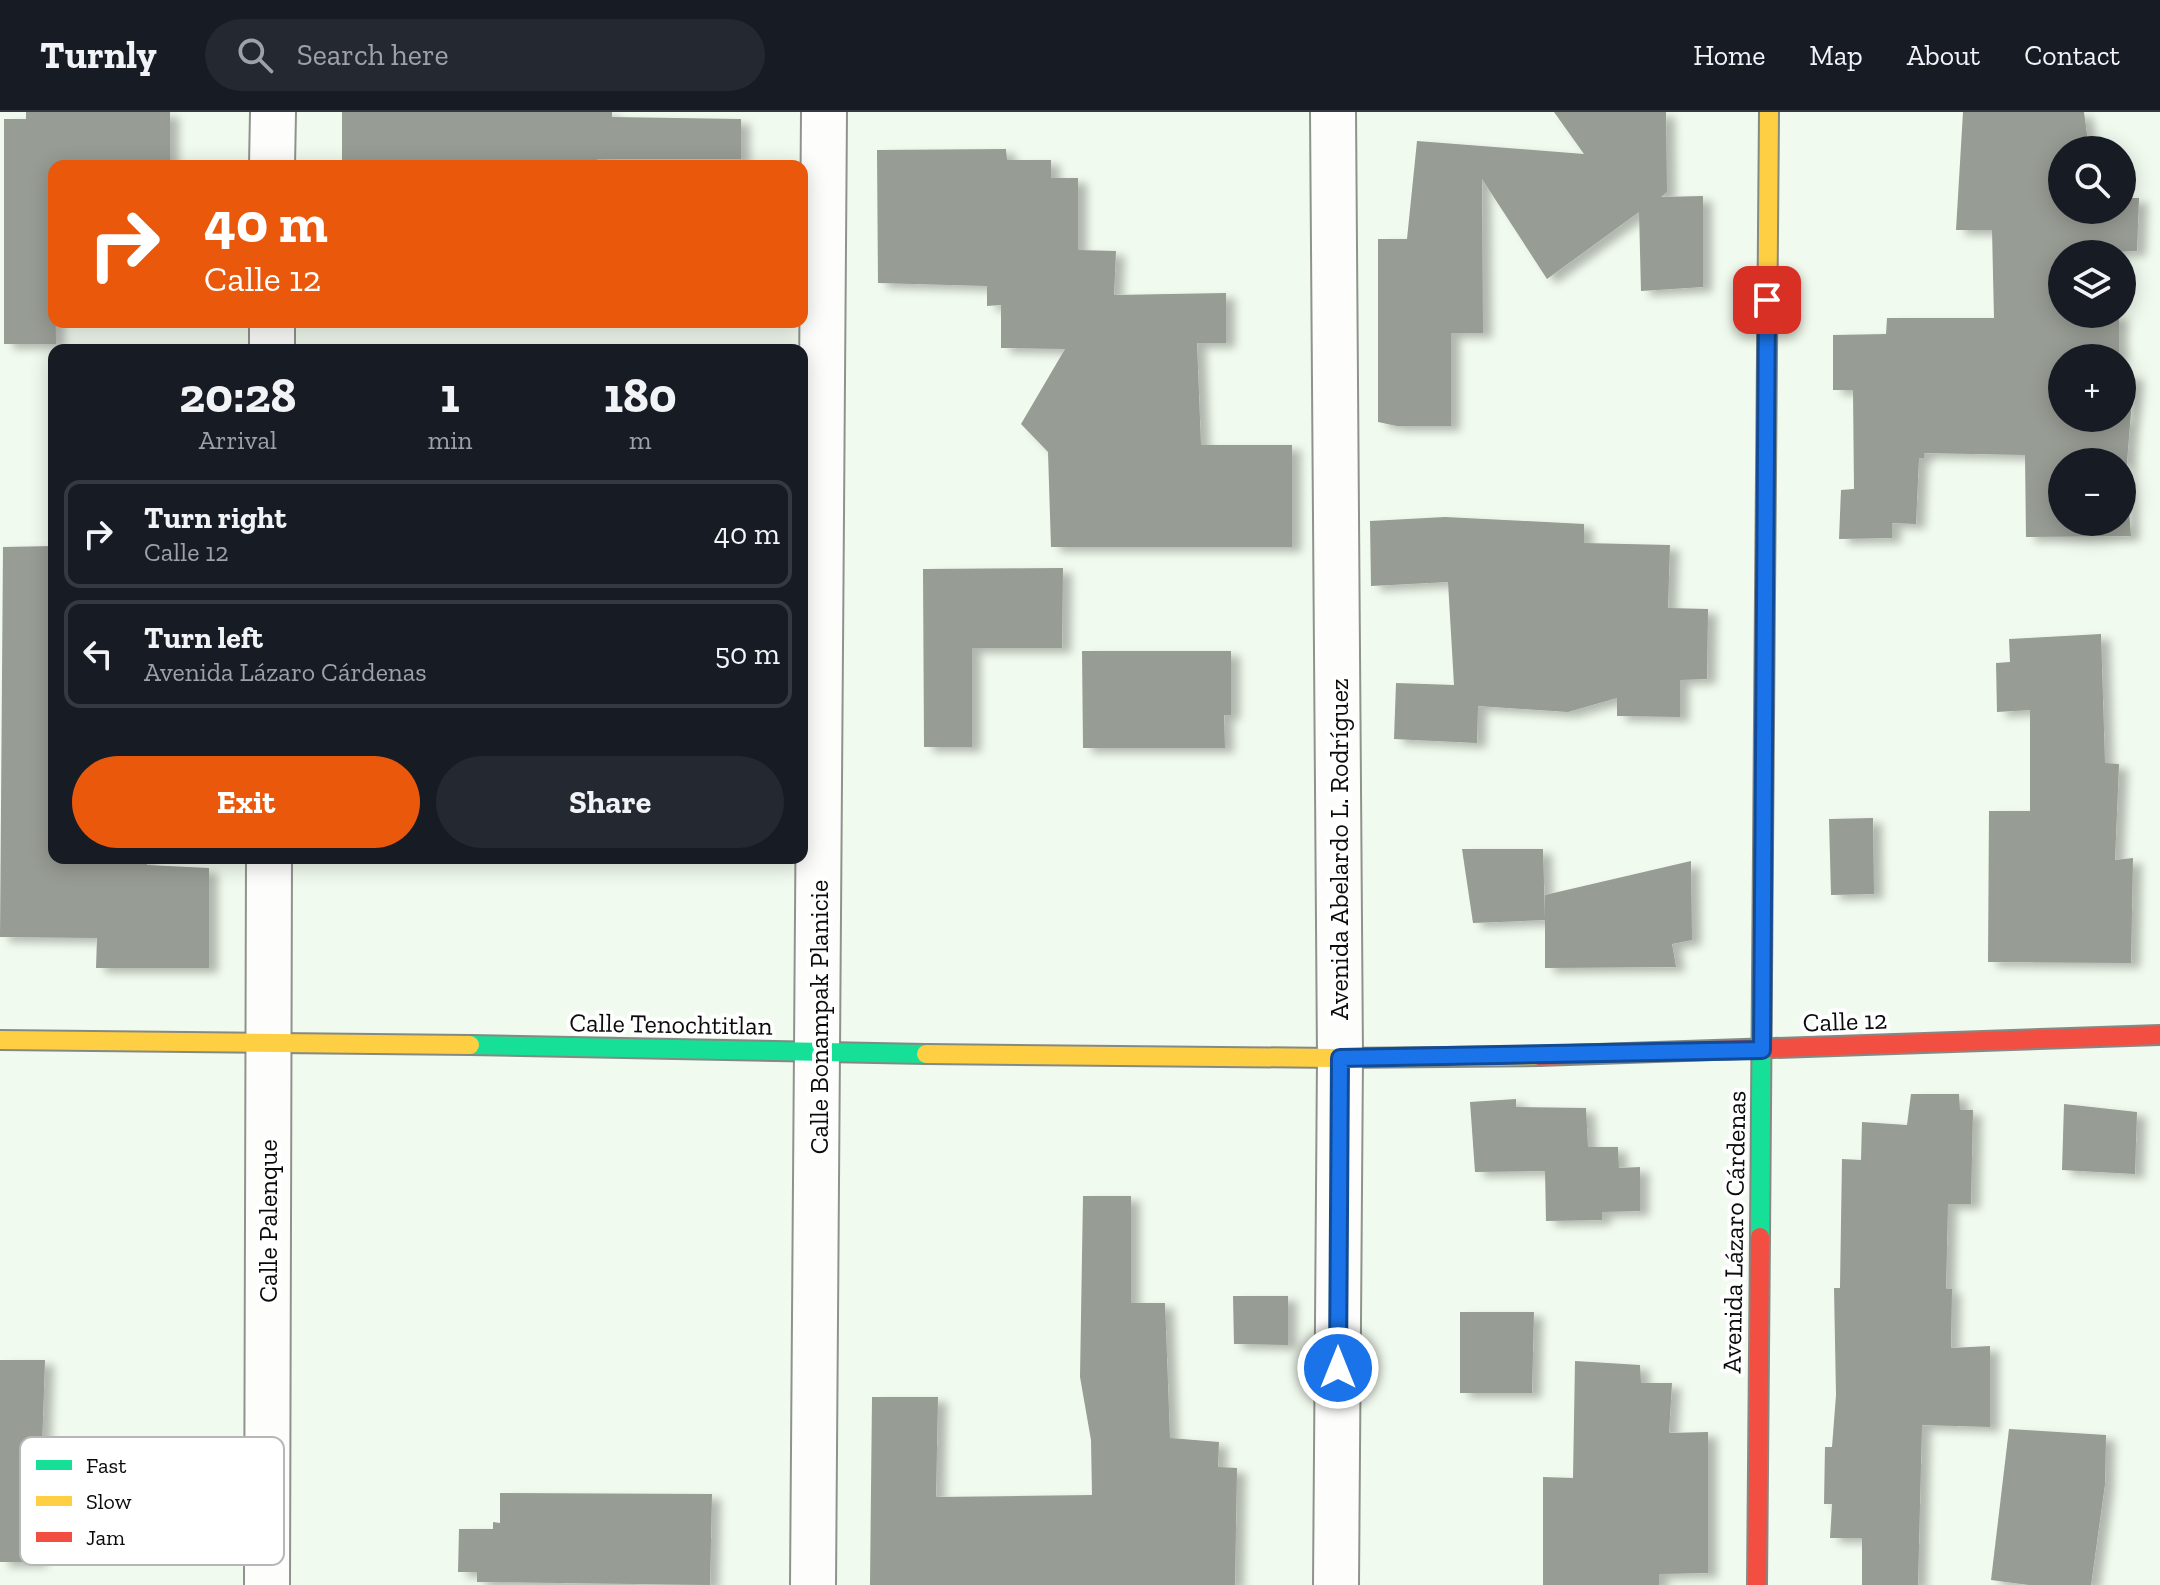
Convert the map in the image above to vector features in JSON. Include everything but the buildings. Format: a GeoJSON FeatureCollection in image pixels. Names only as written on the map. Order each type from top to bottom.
{"type":"FeatureCollection","features":[{"type":"Feature","properties":{"kind":"street"},"geometry":{"type":"LineString","coordinates":[[272,160],[273,112]]}},
{"type":"Feature","properties":{"kind":"street","name":"Calle Bonampak Planicie"},"geometry":{"type":"LineString","coordinates":[[813,1585],[824,112]]}},
{"type":"Feature","properties":{"kind":"street","name":"Avenida Abelardo L. Rodríguez"},"geometry":{"type":"LineString","coordinates":[[1333,112],[1340,1058],[1336,1585]]}},
{"type":"Feature","properties":{"kind":"street","name":"Avenida Lázaro Cárdenas"},"geometry":{"type":"LineString","coordinates":[[1757,1585],[1769,112]]}},
{"type":"Feature","properties":{"kind":"street","name":"Calle Palenque"},"geometry":{"type":"LineString","coordinates":[[267,1437],[269,864]]}},
{"type":"Feature","properties":{"kind":"street","name":"Calle 12"},"geometry":{"type":"LineString","coordinates":[[1340,1058],[1762,1050],[2160,1035]]}},
{"type":"Feature","properties":{"kind":"street","name":"Calle Tenochtitlan"},"geometry":{"type":"LineString","coordinates":[[0,1040],[268,1040],[819,1053],[1340,1058]]}},
{"type":"Feature","properties":{"kind":"street","name":"Calle Palenque"},"geometry":{"type":"LineString","coordinates":[[267,1565],[267,1585]]}},
{"type":"Feature","properties":{"kind":"traffic: fast"},"geometry":{"type":"LineString","coordinates":[[1760,1237],[1765,594]]}},
{"type":"Feature","properties":{"kind":"traffic: fast"},"geometry":{"type":"LineString","coordinates":[[470,1045],[926,1054]]}},
{"type":"Feature","properties":{"kind":"traffic: slow"},"geometry":{"type":"LineString","coordinates":[[1765,594],[1769,112]]}},
{"type":"Feature","properties":{"kind":"traffic: slow"},"geometry":{"type":"LineString","coordinates":[[0,1040],[470,1045]]}},
{"type":"Feature","properties":{"kind":"traffic: slow"},"geometry":{"type":"LineString","coordinates":[[926,1054],[1335,1058],[1539,1056]]}},
{"type":"Feature","properties":{"kind":"traffic: jam"},"geometry":{"type":"LineString","coordinates":[[1539,1056],[2160,1035]]}},
{"type":"Feature","properties":{"kind":"traffic: jam"},"geometry":{"type":"LineString","coordinates":[[1757,1585],[1760,1237]]}},
{"type":"Feature","properties":{"kind":"route"},"geometry":{"type":"LineString","coordinates":[[1338,1368],[1340,1058],[1762,1050],[1767,300]]}}]}
